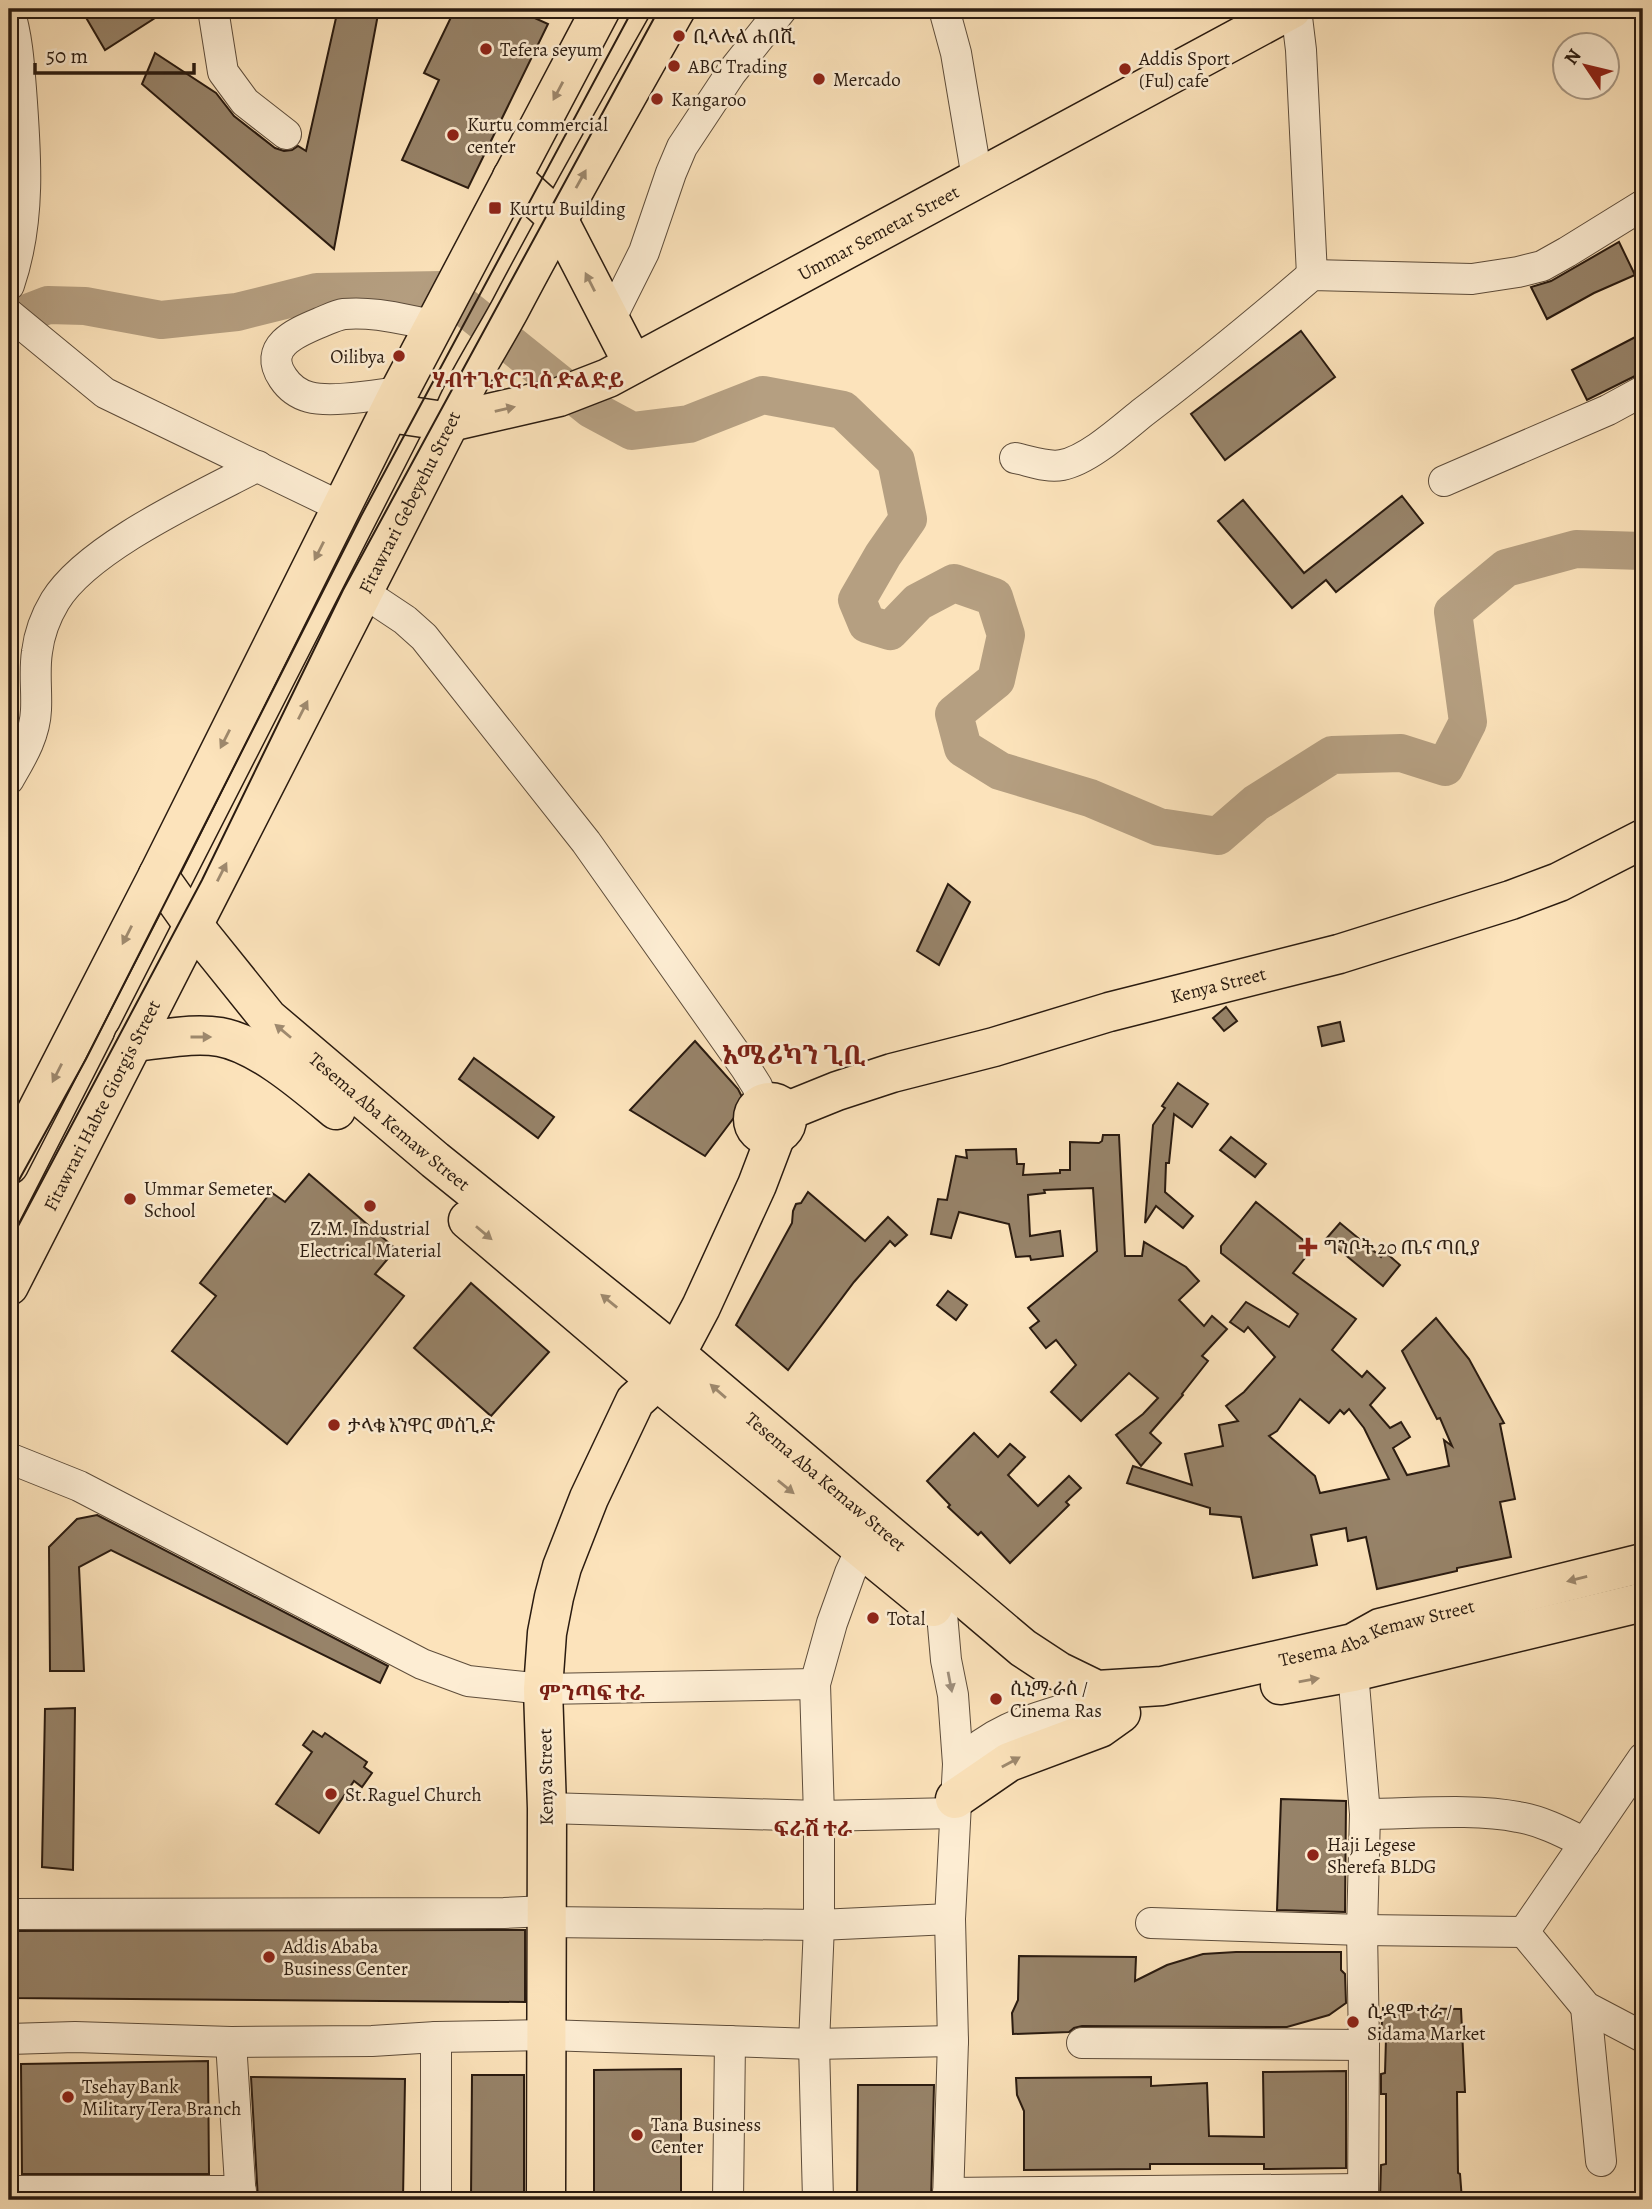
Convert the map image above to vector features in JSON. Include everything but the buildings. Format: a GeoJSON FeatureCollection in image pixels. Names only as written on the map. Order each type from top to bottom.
{"type":"FeatureCollection","features":[{"type":"Feature","properties":{"kind":"main road"},"geometry":{"type":"LineString","coordinates":[[9,1165],[158,875],[394,402],[601,9]]}},
{"type":"Feature","properties":{"kind":"main road","name":"Fitawrari Gebeyehu Street"},"geometry":{"type":"LineString","coordinates":[[194,926],[458,402],[676,9]]}},
{"type":"Feature","properties":{"kind":"main road","name":"Ummar Semetar Street"},"geometry":{"type":"LineString","coordinates":[[450,422],[559,397],[621,371],[1294,9]]}},
{"type":"Feature","properties":{"kind":"main road"},"geometry":{"type":"LineString","coordinates":[[512,177],[558,219],[610,320],[621,371]]}},
{"type":"Feature","properties":{"kind":"main road"},"geometry":{"type":"LineString","coordinates":[[394,402],[450,422]]}},
{"type":"Feature","properties":{"kind":"main road"},"geometry":{"type":"LineString","coordinates":[[196,797],[249,817]]}},
{"type":"Feature","properties":{"kind":"main road","name":"Kenya Street"},"geometry":{"type":"LineString","coordinates":[[546,2200],[547,1808],[543,1689],[547,1633],[562,1567],[589,1498],[655,1370],[702,1307],[736,1233],[770,1119],[837,1091],[892,1073],[994,1047],[1109,1012],[1339,954],[1498,905],[1559,882],[1643,839]]}},
{"type":"Feature","properties":{"kind":"main road","name":"Tesema Aba Kemaw Street"},"geometry":{"type":"LineString","coordinates":[[158,875],[194,926],[268,1018],[435,1160],[655,1370]]}},
{"type":"Feature","properties":{"kind":"main road","name":"Fitawrari Habte Giorgis Street"},"geometry":{"type":"LineString","coordinates":[[9,1286],[194,926]]}},
{"type":"Feature","properties":{"kind":"main road","name":"Tesema Aba Kemaw Street"},"geometry":{"type":"LineString","coordinates":[[133,1042],[194,1036],[219,1037],[241,1043],[298,1079],[655,1370],[871,1538],[1058,1671],[1098,1703]]}},
{"type":"Feature","properties":{"kind":"main road","name":"Tesema Aba Kemaw Street"},"geometry":{"type":"LineString","coordinates":[[871,1538],[942,1614],[967,1636],[1028,1679],[1098,1703],[1162,1686],[1353,1658],[1643,1602]]}},
{"type":"Feature","properties":{"kind":"main road","name":"Tesema Aba Kemaw Street"},"geometry":{"type":"LineString","coordinates":[[1353,1658],[1380,1628],[1643,1563]]}},
{"type":"Feature","properties":{"kind":"main road"},"geometry":{"type":"LineString","coordinates":[[955,1792],[1009,1762],[1100,1728],[1098,1703]]}},
{"type":"Feature","properties":{"kind":"street"},"geometry":{"type":"LineString","coordinates":[[212,9],[223,72],[245,102],[286,134]]}},
{"type":"Feature","properties":{"kind":"street"},"geometry":{"type":"LineString","coordinates":[[610,320],[644,251],[682,147],[731,72],[782,9]]}},
{"type":"Feature","properties":{"kind":"street"},"geometry":{"type":"LineString","coordinates":[[944,9],[956,53],[977,178]]}},
{"type":"Feature","properties":{"kind":"street"},"geometry":{"type":"LineString","coordinates":[[1294,9],[1301,51],[1312,275]]}},
{"type":"Feature","properties":{"kind":"street"},"geometry":{"type":"LineString","coordinates":[[9,10],[18,58],[26,177],[24,216],[9,285]]}},
{"type":"Feature","properties":{"kind":"street"},"geometry":{"type":"LineString","coordinates":[[1015,458],[1049,466],[1062,465],[1107,441],[1231,344],[1312,275],[1472,279],[1518,272],[1542,266],[1643,205]]}},
{"type":"Feature","properties":{"kind":"street"},"geometry":{"type":"LineString","coordinates":[[9,314],[105,393],[341,506]]}},
{"type":"Feature","properties":{"kind":"street"},"geometry":{"type":"LineString","coordinates":[[394,402],[362,397],[311,398],[299,394],[289,385],[277,366],[276,357],[281,345],[294,334],[341,314],[437,319]]}},
{"type":"Feature","properties":{"kind":"street"},"geometry":{"type":"LineString","coordinates":[[1444,481],[1608,410],[1643,391]]}},
{"type":"Feature","properties":{"kind":"street"},"geometry":{"type":"LineString","coordinates":[[9,779],[30,738],[36,714],[37,652],[55,601],[91,564],[121,542],[161,517],[258,466]]}},
{"type":"Feature","properties":{"kind":"street"},"geometry":{"type":"LineString","coordinates":[[363,592],[405,620],[424,637],[586,842],[731,1046],[757,1086],[770,1119]]}},
{"type":"Feature","properties":{"kind":"street"},"geometry":{"type":"LineString","coordinates":[[9,1458],[79,1486],[422,1664],[468,1681],[543,1689],[815,1684]]}},
{"type":"Feature","properties":{"kind":"street"},"geometry":{"type":"LineString","coordinates":[[818,2200],[814,2043],[819,1925],[815,1684],[832,1623],[871,1538]]}},
{"type":"Feature","properties":{"kind":"street"},"geometry":{"type":"LineString","coordinates":[[942,1614],[946,1660],[953,1695],[955,1792],[950,1919],[953,2040],[948,2197],[1363,2194],[1362,1930],[1365,1814],[1353,1658]]}},
{"type":"Feature","properties":{"kind":"street"},"geometry":{"type":"LineString","coordinates":[[1524,1932],[1643,1758]]}},
{"type":"Feature","properties":{"kind":"street"},"geometry":{"type":"LineString","coordinates":[[547,1808],[818,1816],[955,1792]]}},
{"type":"Feature","properties":{"kind":"street"},"geometry":{"type":"LineString","coordinates":[[1365,1814],[1484,1813],[1518,1816],[1546,1824],[1585,1843]]}},
{"type":"Feature","properties":{"kind":"street"},"geometry":{"type":"LineString","coordinates":[[9,1914],[504,1913],[819,1925],[950,1919]]}},
{"type":"Feature","properties":{"kind":"street"},"geometry":{"type":"LineString","coordinates":[[1151,1923],[1524,1932],[1586,2007],[1643,2037]]}},
{"type":"Feature","properties":{"kind":"street"},"geometry":{"type":"LineString","coordinates":[[1586,2007],[1601,2161]]}},
{"type":"Feature","properties":{"kind":"street"},"geometry":{"type":"LineString","coordinates":[[9,2039],[75,2037],[231,2042],[372,2041],[436,2036],[546,2035],[814,2043],[953,2040]]}},
{"type":"Feature","properties":{"kind":"street"},"geometry":{"type":"LineString","coordinates":[[436,2036],[436,2200]]}},
{"type":"Feature","properties":{"kind":"street"},"geometry":{"type":"LineString","coordinates":[[728,2200],[730,2041]]}},
{"type":"Feature","properties":{"kind":"street"},"geometry":{"type":"LineString","coordinates":[[9,2191],[241,2195],[231,2042]]}},
{"type":"Feature","properties":{"kind":"street"},"geometry":{"type":"LineString","coordinates":[[1082,2043],[1364,2045]]}},
{"type":"Feature","properties":{"kind":"waterway"},"geometry":{"type":"LineString","coordinates":[[9,320],[48,305],[85,306],[161,320],[237,312],[317,292],[443,290],[591,409],[632,431],[689,424],[763,395],[843,410],[896,461],[908,519],[857,600],[867,624],[890,631],[918,602],[954,583],[994,597],[1006,635],[996,680],[954,714],[963,748],[1000,771],[1090,798],[1159,827],[1218,836],[1256,803],[1332,755],[1401,753],[1445,767],[1468,722],[1453,612],[1506,568],[1576,549],[1643,551]]}},
{"type":"Feature","properties":{"kind":"tram line"},"geometry":{"type":"LineString","coordinates":[[9,1198],[86,1059],[361,516],[633,9]]}},
{"type":"Feature","properties":{"kind":"tram line"},"geometry":{"type":"LineString","coordinates":[[9,1243],[202,880],[343,590],[659,9]]}},
{"type":"Feature","properties":{"kind":"place","name":"ቢላሉል ሐበሺ"},"geometry":{"type":"Point","coordinates":[679,36]}},
{"type":"Feature","properties":{"kind":"place","name":"Tefera seyum"},"geometry":{"type":"Point","coordinates":[486,49]}},
{"type":"Feature","properties":{"kind":"place","name":"ABC Trading"},"geometry":{"type":"Point","coordinates":[674,66]}},
{"type":"Feature","properties":{"kind":"place","name":"Addis Sport (Ful) cafe"},"geometry":{"type":"Point","coordinates":[1125,69]}},
{"type":"Feature","properties":{"kind":"place","name":"Mercado"},"geometry":{"type":"Point","coordinates":[819,79]}},
{"type":"Feature","properties":{"kind":"place","name":"Kangaroo"},"geometry":{"type":"Point","coordinates":[657,99]}},
{"type":"Feature","properties":{"kind":"place","name":"Kurtu commercial center"},"geometry":{"type":"Point","coordinates":[453,135]}},
{"type":"Feature","properties":{"kind":"place","name":"Kurtu Building"},"geometry":{"type":"Point","coordinates":[495,208]}},
{"type":"Feature","properties":{"kind":"place","name":"Oilibya"},"geometry":{"type":"Point","coordinates":[399,356]}},
{"type":"Feature","properties":{"kind":"place","name":"Ummar Semeter School"},"geometry":{"type":"Point","coordinates":[130,1199]}},
{"type":"Feature","properties":{"kind":"place","name":"Z.M. Industrial Electrical Material"},"geometry":{"type":"Point","coordinates":[370,1206]}},
{"type":"Feature","properties":{"kind":"place","name":"ግንቦት 20 ጤና ጣቢያ"},"geometry":{"type":"Point","coordinates":[1308,1247]}},
{"type":"Feature","properties":{"kind":"place","name":"ታላቁ አንዋር መስጊድ"},"geometry":{"type":"Point","coordinates":[334,1425]}},
{"type":"Feature","properties":{"kind":"place","name":"Total"},"geometry":{"type":"Point","coordinates":[873,1618]}},
{"type":"Feature","properties":{"kind":"place","name":"ሲኒማ ራስ / Cinema Ras"},"geometry":{"type":"Point","coordinates":[996,1699]}},
{"type":"Feature","properties":{"kind":"place","name":"St.Raguel Church"},"geometry":{"type":"Point","coordinates":[331,1794]}},
{"type":"Feature","properties":{"kind":"place","name":"Haji Legese Sherefa BLDG"},"geometry":{"type":"Point","coordinates":[1313,1855]}},
{"type":"Feature","properties":{"kind":"place","name":"Addis Ababa Business Center"},"geometry":{"type":"Point","coordinates":[269,1957]}},
{"type":"Feature","properties":{"kind":"place","name":"ሲዳሞ ተራ / Sidama Market"},"geometry":{"type":"Point","coordinates":[1353,2022]}},
{"type":"Feature","properties":{"kind":"place","name":"Tsehay Bank Military Tera Branch"},"geometry":{"type":"Point","coordinates":[68,2097]}},
{"type":"Feature","properties":{"kind":"place","name":"Tana Business Center"},"geometry":{"type":"Point","coordinates":[637,2135]}},
{"type":"Feature","properties":{"kind":"district","name":"ሃብተጊዮርጊስ ድልድይ"},"geometry":{"type":"Point","coordinates":[528,380]}},
{"type":"Feature","properties":{"kind":"district","name":"አሜሪካን ጊቢ"},"geometry":{"type":"Point","coordinates":[794,1055]}},
{"type":"Feature","properties":{"kind":"district","name":"ምንጣፍ ተራ"},"geometry":{"type":"Point","coordinates":[592,1693]}},
{"type":"Feature","properties":{"kind":"district","name":"ፍራሽ ተራ"},"geometry":{"type":"Point","coordinates":[813,1829]}}]}
